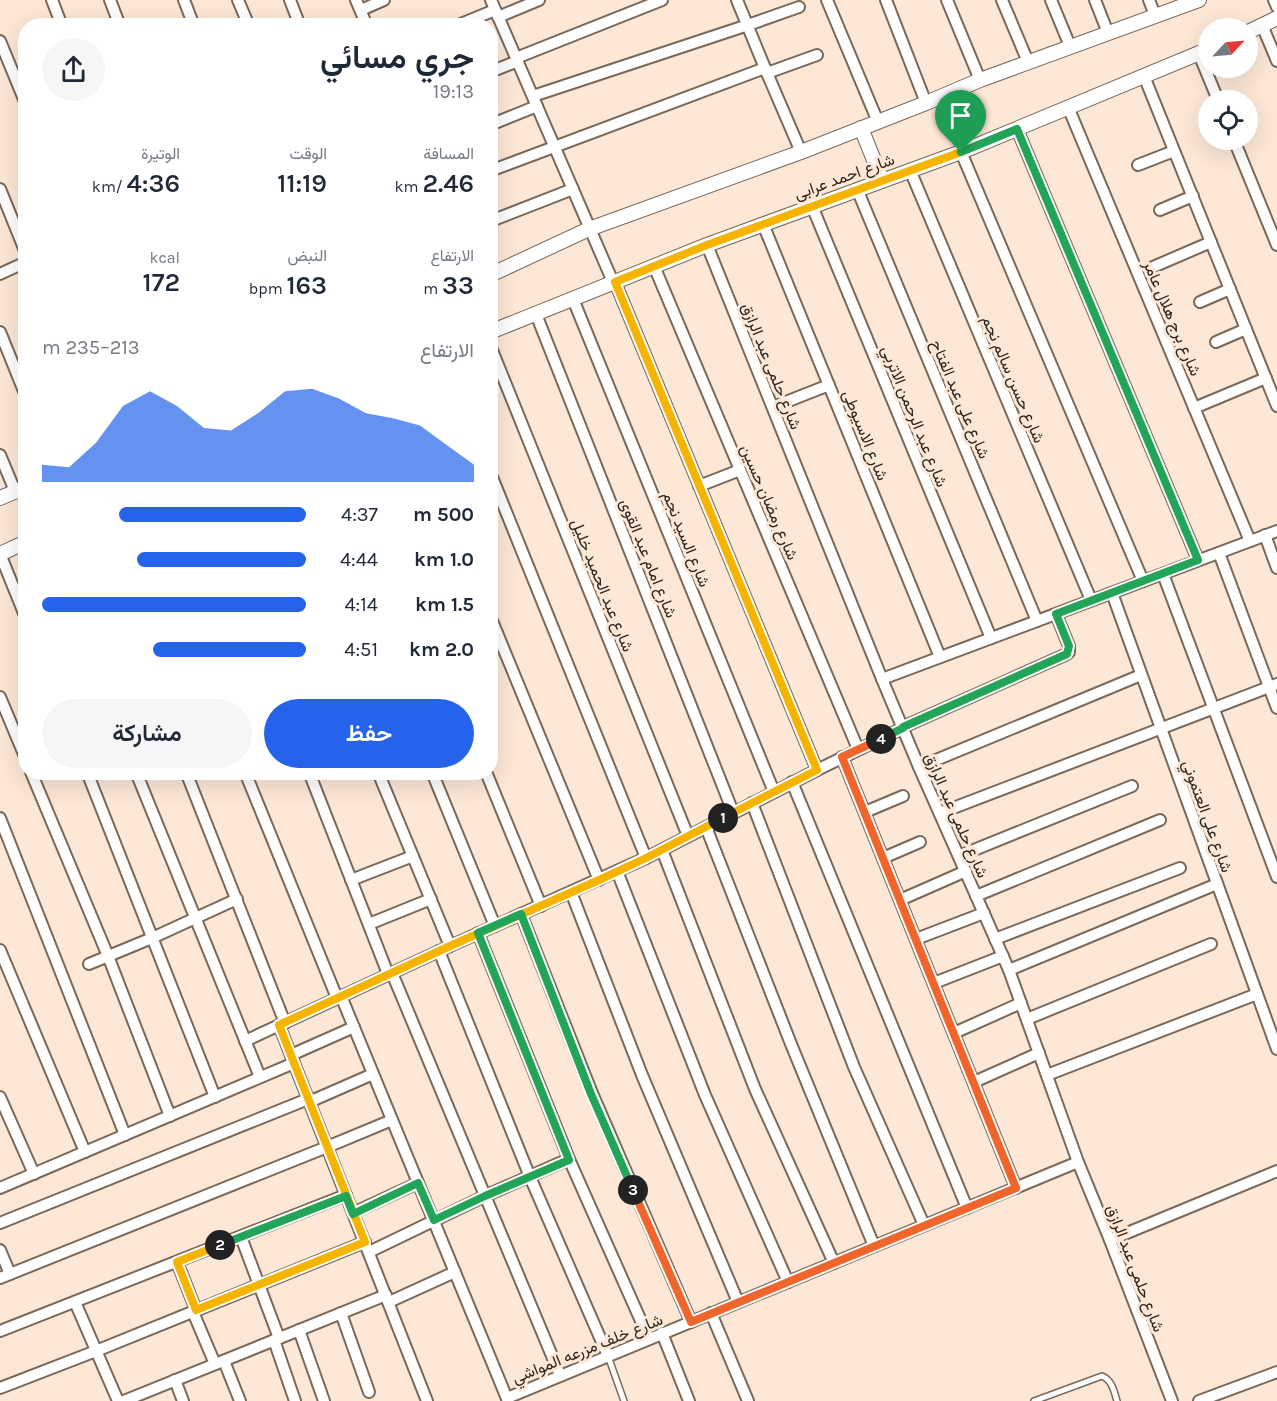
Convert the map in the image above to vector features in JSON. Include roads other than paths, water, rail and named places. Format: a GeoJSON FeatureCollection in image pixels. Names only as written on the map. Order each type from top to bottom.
{"type":"FeatureCollection","features":[{"type":"Feature","properties":{"kind":"street"},"geometry":{"type":"LineString","coordinates":[[52,0],[59,18]]}},
{"type":"Feature","properties":{"kind":"street"},"geometry":{"type":"LineString","coordinates":[[110,0],[117,18]]}},
{"type":"Feature","properties":{"kind":"street"},"geometry":{"type":"LineString","coordinates":[[184,0],[191,18]]}},
{"type":"Feature","properties":{"kind":"street"},"geometry":{"type":"LineString","coordinates":[[238,0],[246,18]]}},
{"type":"Feature","properties":{"kind":"street"},"geometry":{"type":"LineString","coordinates":[[290,0],[297,18]]}},
{"type":"Feature","properties":{"kind":"street"},"geometry":{"type":"LineString","coordinates":[[359,5],[384,0]]}},
{"type":"Feature","properties":{"kind":"street"},"geometry":{"type":"LineString","coordinates":[[474,18],[495,9],[539,0]]}},
{"type":"Feature","properties":{"kind":"street"},"geometry":{"type":"LineString","coordinates":[[498,68],[662,0]]}},
{"type":"Feature","properties":{"kind":"street"},"geometry":{"type":"LineString","coordinates":[[737,0],[801,152]]}},
{"type":"Feature","properties":{"kind":"street"},"geometry":{"type":"LineString","coordinates":[[827,0],[878,122]]}},
{"type":"Feature","properties":{"kind":"street"},"geometry":{"type":"LineString","coordinates":[[885,0],[926,103]]}},
{"type":"Feature","properties":{"kind":"street"},"geometry":{"type":"LineString","coordinates":[[946,0],[980,80]]}},
{"type":"Feature","properties":{"kind":"street"},"geometry":{"type":"LineString","coordinates":[[1002,0],[1028,62]]}},
{"type":"Feature","properties":{"kind":"street"},"geometry":{"type":"LineString","coordinates":[[1051,0],[1070,46]]}},
{"type":"Feature","properties":{"kind":"street"},"geometry":{"type":"LineString","coordinates":[[1095,0],[1108,33]]}},
{"type":"Feature","properties":{"kind":"street"},"geometry":{"type":"LineString","coordinates":[[1149,0],[1155,15]]}},
{"type":"Feature","properties":{"kind":"street"},"geometry":{"type":"LineString","coordinates":[[498,271],[589,229],[801,152],[980,80],[1199,0]]}},
{"type":"Feature","properties":{"kind":"street"},"geometry":{"type":"LineString","coordinates":[[1274,0],[1277,7]]}},
{"type":"Feature","properties":{"kind":"street"},"geometry":{"type":"LineString","coordinates":[[498,121],[535,101],[799,7]]}},
{"type":"Feature","properties":{"kind":"street"},"geometry":{"type":"LineString","coordinates":[[495,9],[614,282],[817,770]]}},
{"type":"Feature","properties":{"kind":"street"},"geometry":{"type":"LineString","coordinates":[[1258,27],[1277,18]]}},
{"type":"Feature","properties":{"kind":"street"},"geometry":{"type":"LineString","coordinates":[[1262,25],[1277,61]]}},
{"type":"Feature","properties":{"kind":"street"},"geometry":{"type":"LineString","coordinates":[[0,41],[18,85]]}},
{"type":"Feature","properties":{"kind":"street","name":"شارع احمد عرابى"},"geometry":{"type":"LineString","coordinates":[[498,329],[707,245],[961,152],[1198,54]]}},
{"type":"Feature","properties":{"kind":"street"},"geometry":{"type":"LineString","coordinates":[[498,168],[766,70],[817,55]]}},
{"type":"Feature","properties":{"kind":"street"},"geometry":{"type":"LineString","coordinates":[[1144,76],[1277,406]]}},
{"type":"Feature","properties":{"kind":"street","name":"شارع برج هلال عامر"},"geometry":{"type":"LineString","coordinates":[[1068,107],[1250,541]]}},
{"type":"Feature","properties":{"kind":"street"},"geometry":{"type":"LineString","coordinates":[[861,128],[882,180]]}},
{"type":"Feature","properties":{"kind":"street"},"geometry":{"type":"LineString","coordinates":[[1017,129],[1198,560]]}},
{"type":"Feature","properties":{"kind":"street"},"geometry":{"type":"LineString","coordinates":[[1238,150],[1277,245]]}},
{"type":"Feature","properties":{"kind":"street"},"geometry":{"type":"LineString","coordinates":[[1138,165],[1174,151]]}},
{"type":"Feature","properties":{"kind":"street"},"geometry":{"type":"LineString","coordinates":[[961,152],[1143,581]]}},
{"type":"Feature","properties":{"kind":"street","name":"شارع حسن سالم نجم"},"geometry":{"type":"LineString","coordinates":[[910,170],[1092,600]]}},
{"type":"Feature","properties":{"kind":"street"},"geometry":{"type":"LineString","coordinates":[[0,189],[18,233]]}},
{"type":"Feature","properties":{"kind":"street"},"geometry":{"type":"LineString","coordinates":[[498,218],[573,189]]}},
{"type":"Feature","properties":{"kind":"street","name":"شارع على عبد الفتاح"},"geometry":{"type":"LineString","coordinates":[[856,189],[1037,621]]}},
{"type":"Feature","properties":{"kind":"street"},"geometry":{"type":"LineString","coordinates":[[1160,210],[1192,196]]}},
{"type":"Feature","properties":{"kind":"street","name":"شارع عبد الرحمن الاتربي"},"geometry":{"type":"LineString","coordinates":[[812,206],[991,638]]}},
{"type":"Feature","properties":{"kind":"street","name":"شارع الاسيوطى"},"geometry":{"type":"LineString","coordinates":[[763,224],[940,657]]}},
{"type":"Feature","properties":{"kind":"street"},"geometry":{"type":"LineString","coordinates":[[1153,267],[1211,242]]}},
{"type":"Feature","properties":{"kind":"street","name":"شارع حلمى عبد الرازق"},"geometry":{"type":"LineString","coordinates":[[707,245],[882,679],[1009,970],[1078,1162],[1172,1401]]}},
{"type":"Feature","properties":{"kind":"street"},"geometry":{"type":"LineString","coordinates":[[0,274],[18,266]]}},
{"type":"Feature","properties":{"kind":"street","name":"شارع رمضان حسين"},"geometry":{"type":"LineString","coordinates":[[654,266],[858,749]]}},
{"type":"Feature","properties":{"kind":"street"},"geometry":{"type":"LineString","coordinates":[[1200,302],[1230,289]]}},
{"type":"Feature","properties":{"kind":"street","name":"شارع السيد نجم"},"geometry":{"type":"LineString","coordinates":[[573,299],[774,792]]}},
{"type":"Feature","properties":{"kind":"street","name":"شارع امام عبد القوى"},"geometry":{"type":"LineString","coordinates":[[536,314],[733,813]]}},
{"type":"Feature","properties":{"kind":"street"},"geometry":{"type":"LineString","coordinates":[[1216,342],[1246,329]]}},
{"type":"Feature","properties":{"kind":"street"},"geometry":{"type":"LineString","coordinates":[[0,333],[18,377]]}},
{"type":"Feature","properties":{"kind":"street","name":"شارع عبد الحميد خليل"},"geometry":{"type":"LineString","coordinates":[[498,365],[688,836]]}},
{"type":"Feature","properties":{"kind":"street"},"geometry":{"type":"LineString","coordinates":[[1194,408],[1266,378]]}},
{"type":"Feature","properties":{"kind":"street"},"geometry":{"type":"LineString","coordinates":[[772,407],[829,385]]}},
{"type":"Feature","properties":{"kind":"street"},"geometry":{"type":"LineString","coordinates":[[0,455],[18,486]]}},
{"type":"Feature","properties":{"kind":"street"},"geometry":{"type":"LineString","coordinates":[[699,486],[740,470]]}},
{"type":"Feature","properties":{"kind":"street"},"geometry":{"type":"LineString","coordinates":[[0,498],[18,490]]}},
{"type":"Feature","properties":{"kind":"street"},"geometry":{"type":"LineString","coordinates":[[498,492],[646,858]]}},
{"type":"Feature","properties":{"kind":"street"},"geometry":{"type":"LineString","coordinates":[[882,679],[1277,531]]}},
{"type":"Feature","properties":{"kind":"street"},"geometry":{"type":"LineString","coordinates":[[1265,535],[1277,567]]}},
{"type":"Feature","properties":{"kind":"street"},"geometry":{"type":"LineString","coordinates":[[18,546],[0,554],[18,598]]}},
{"type":"Feature","properties":{"kind":"street"},"geometry":{"type":"LineString","coordinates":[[1218,553],[1273,686],[1277,708]]}},
{"type":"Feature","properties":{"kind":"street"},"geometry":{"type":"LineString","coordinates":[[1163,574],[1277,877]]}},
{"type":"Feature","properties":{"kind":"street","name":"شارع على العتموني"},"geometry":{"type":"LineString","coordinates":[[1112,593],[1277,1049]]}},
{"type":"Feature","properties":{"kind":"street"},"geometry":{"type":"LineString","coordinates":[[245,1041],[478,933],[617,872],[858,749],[1067,654],[1069,646],[1056,614]]}},
{"type":"Feature","properties":{"kind":"street"},"geometry":{"type":"LineString","coordinates":[[498,635],[599,880]]}},
{"type":"Feature","properties":{"kind":"street"},"geometry":{"type":"LineString","coordinates":[[919,767],[1141,675]]}},
{"type":"Feature","properties":{"kind":"street"},"geometry":{"type":"LineString","coordinates":[[940,813],[1273,686]]}},
{"type":"Feature","properties":{"kind":"street"},"geometry":{"type":"LineString","coordinates":[[0,698],[18,740]]}},
{"type":"Feature","properties":{"kind":"street"},"geometry":{"type":"LineString","coordinates":[[842,757],[1016,1188]]}},
{"type":"Feature","properties":{"kind":"street"},"geometry":{"type":"LineString","coordinates":[[34,780],[108,956],[170,1116]]}},
{"type":"Feature","properties":{"kind":"street"},"geometry":{"type":"LineString","coordinates":[[90,780],[215,1097]]}},
{"type":"Feature","properties":{"kind":"street"},"geometry":{"type":"LineString","coordinates":[[139,780],[260,1077]]}},
{"type":"Feature","properties":{"kind":"street"},"geometry":{"type":"LineString","coordinates":[[189,780],[237,899],[282,1024],[292,1059],[427,1399]]}},
{"type":"Feature","properties":{"kind":"street"},"geometry":{"type":"LineString","coordinates":[[248,780],[339,997],[354,1027],[507,1399]]}},
{"type":"Feature","properties":{"kind":"street"},"geometry":{"type":"LineString","coordinates":[[312,780],[369,924],[560,1376]]}},
{"type":"Feature","properties":{"kind":"street"},"geometry":{"type":"LineString","coordinates":[[381,780],[450,946]]}},
{"type":"Feature","properties":{"kind":"street"},"geometry":{"type":"LineString","coordinates":[[435,780],[495,926]]}},
{"type":"Feature","properties":{"kind":"street"},"geometry":{"type":"LineString","coordinates":[[489,780],[541,906]]}},
{"type":"Feature","properties":{"kind":"street"},"geometry":{"type":"LineString","coordinates":[[792,782],[967,1208]]}},
{"type":"Feature","properties":{"kind":"street"},"geometry":{"type":"LineString","coordinates":[[959,856],[1132,786]]}},
{"type":"Feature","properties":{"kind":"street"},"geometry":{"type":"LineString","coordinates":[[865,813],[903,796]]}},
{"type":"Feature","properties":{"kind":"street"},"geometry":{"type":"LineString","coordinates":[[752,803],[854,1067],[924,1226]]}},
{"type":"Feature","properties":{"kind":"street"},"geometry":{"type":"LineString","coordinates":[[0,818],[125,1135]]}},
{"type":"Feature","properties":{"kind":"street"},"geometry":{"type":"LineString","coordinates":[[976,896],[1160,820]]}},
{"type":"Feature","properties":{"kind":"street"},"geometry":{"type":"LineString","coordinates":[[706,827],[791,1044],[874,1246]]}},
{"type":"Feature","properties":{"kind":"street"},"geometry":{"type":"LineString","coordinates":[[883,858],[920,842]]}},
{"type":"Feature","properties":{"kind":"street"},"geometry":{"type":"LineString","coordinates":[[662,849],[755,1089],[834,1263]]}},
{"type":"Feature","properties":{"kind":"street"},"geometry":{"type":"LineString","coordinates":[[351,880],[413,856]]}},
{"type":"Feature","properties":{"kind":"street"},"geometry":{"type":"LineString","coordinates":[[995,939],[1180,868]]}},
{"type":"Feature","properties":{"kind":"street"},"geometry":{"type":"LineString","coordinates":[[617,872],[705,1095],[788,1282]]}},
{"type":"Feature","properties":{"kind":"street"},"geometry":{"type":"LineString","coordinates":[[900,900],[966,872]]}},
{"type":"Feature","properties":{"kind":"street"},"geometry":{"type":"LineString","coordinates":[[1009,970],[1217,884]]}},
{"type":"Feature","properties":{"kind":"street"},"geometry":{"type":"LineString","coordinates":[[571,892],[642,1075],[738,1302]]}},
{"type":"Feature","properties":{"kind":"street"},"geometry":{"type":"LineString","coordinates":[[89,964],[237,899]]}},
{"type":"Feature","properties":{"kind":"street"},"geometry":{"type":"LineString","coordinates":[[369,924],[431,899]]}},
{"type":"Feature","properties":{"kind":"street"},"geometry":{"type":"LineString","coordinates":[[916,939],[984,913]]}},
{"type":"Feature","properties":{"kind":"street"},"geometry":{"type":"LineString","coordinates":[[521,914],[591,1094],[691,1322]]}},
{"type":"Feature","properties":{"kind":"street"},"geometry":{"type":"LineString","coordinates":[[478,933],[569,1160],[649,1339]]}},
{"type":"Feature","properties":{"kind":"street"},"geometry":{"type":"LineString","coordinates":[[1027,1019],[1211,944]]}},
{"type":"Feature","properties":{"kind":"street"},"geometry":{"type":"LineString","coordinates":[[0,950],[85,1152]]}},
{"type":"Feature","properties":{"kind":"street"},"geometry":{"type":"LineString","coordinates":[[439,951],[530,1177],[608,1356]]}},
{"type":"Feature","properties":{"kind":"street"},"geometry":{"type":"LineString","coordinates":[[934,983],[1003,956]]}},
{"type":"Feature","properties":{"kind":"street"},"geometry":{"type":"LineString","coordinates":[[1047,1075],[1257,994]]}},
{"type":"Feature","properties":{"kind":"street"},"geometry":{"type":"LineString","coordinates":[[954,1033],[1021,1003]]}},
{"type":"Feature","properties":{"kind":"street"},"geometry":{"type":"LineString","coordinates":[[0,1188],[260,1077],[354,1027]]}},
{"type":"Feature","properties":{"kind":"street"},"geometry":{"type":"LineString","coordinates":[[974,1082],[1039,1053]]}},
{"type":"Feature","properties":{"kind":"street"},"geometry":{"type":"LineString","coordinates":[[0,1223],[373,1074]]}},
{"type":"Feature","properties":{"kind":"street"},"geometry":{"type":"LineString","coordinates":[[0,1097],[34,1174]]}},
{"type":"Feature","properties":{"kind":"street"},"geometry":{"type":"LineString","coordinates":[[0,1250],[5,1276],[392,1120]]}},
{"type":"Feature","properties":{"kind":"street"},"geometry":{"type":"LineString","coordinates":[[0,1388],[259,1285],[367,1247],[569,1160]]}},
{"type":"Feature","properties":{"kind":"street","name":"شارع خلف مزرعه المواشي"},"geometry":{"type":"LineString","coordinates":[[507,1399],[1078,1162]]}},
{"type":"Feature","properties":{"kind":"street"},"geometry":{"type":"LineString","coordinates":[[1110,1240],[1277,1171]]}},
{"type":"Feature","properties":{"kind":"street"},"geometry":{"type":"LineString","coordinates":[[353,1214],[418,1183]]}},
{"type":"Feature","properties":{"kind":"street"},"geometry":{"type":"LineString","coordinates":[[0,1331],[346,1196]]}},
{"type":"Feature","properties":{"kind":"street"},"geometry":{"type":"LineString","coordinates":[[241,1237],[259,1285],[295,1401]]}},
{"type":"Feature","properties":{"kind":"street"},"geometry":{"type":"LineString","coordinates":[[177,1262],[195,1311],[240,1401]]}},
{"type":"Feature","properties":{"kind":"street"},"geometry":{"type":"LineString","coordinates":[[130,1400],[341,1313],[455,1272]]}},
{"type":"Feature","properties":{"kind":"street"},"geometry":{"type":"LineString","coordinates":[[75,1302],[118,1401]]}},
{"type":"Feature","properties":{"kind":"street"},"geometry":{"type":"LineString","coordinates":[[341,1313],[369,1392]]}},
{"type":"Feature","properties":{"kind":"street"},"geometry":{"type":"LineString","coordinates":[[711,1313],[748,1401]]}},
{"type":"Feature","properties":{"kind":"street"},"geometry":{"type":"LineString","coordinates":[[299,1330],[324,1401]]}},
{"type":"Feature","properties":{"kind":"street"},"geometry":{"type":"LineString","coordinates":[[662,1333],[688,1401]]}},
{"type":"Feature","properties":{"kind":"street"},"geometry":{"type":"LineString","coordinates":[[1199,1401],[1277,1372]]}},
{"type":"Feature","properties":{"kind":"street"},"geometry":{"type":"LineString","coordinates":[[175,1380],[183,1401]]}},
{"type":"Feature","properties":{"kind":"lane"},"geometry":{"type":"LineString","coordinates":[[608,1356],[624,1401]]}},
{"type":"Feature","properties":{"kind":"lane"},"geometry":{"type":"LineString","coordinates":[[1034,1401],[1099,1376],[1108,1379],[1117,1401]]}}]}
